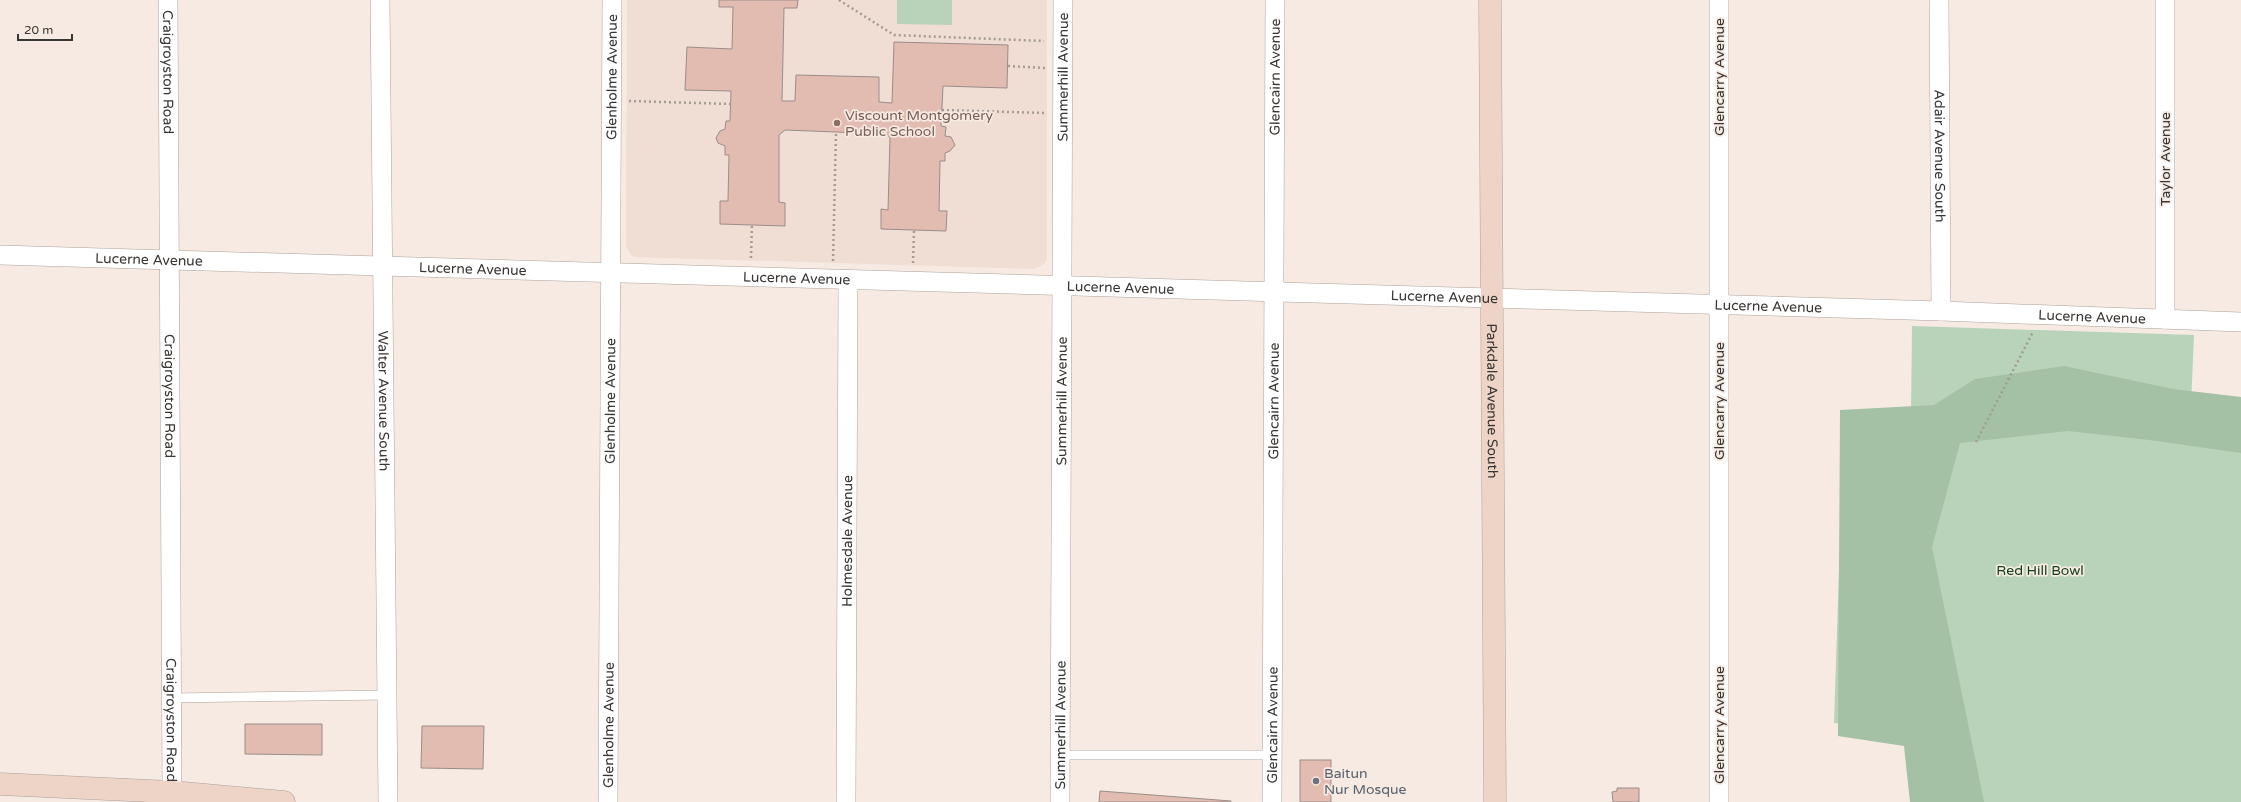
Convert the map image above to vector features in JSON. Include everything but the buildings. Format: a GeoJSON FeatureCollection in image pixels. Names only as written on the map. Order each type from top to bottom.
{"type":"FeatureCollection","features":[{"type":"Feature","properties":{"kind":"main road","name":"Parkdale Avenue South"},"geometry":{"type":"LineString","coordinates":[[1490,0],[1491,299],[1496,802]]}},
{"type":"Feature","properties":{"kind":"main road"},"geometry":{"type":"LineString","coordinates":[[0,784],[172,792],[284,802]]}},
{"type":"Feature","properties":{"kind":"street","name":"Craigroyston Road"},"geometry":{"type":"LineString","coordinates":[[168,0],[172,792]]}},
{"type":"Feature","properties":{"kind":"street","name":"Walter Avenue South"},"geometry":{"type":"LineString","coordinates":[[380,0],[388,802]]}},
{"type":"Feature","properties":{"kind":"street","name":"Glenholme Avenue"},"geometry":{"type":"LineString","coordinates":[[608,802],[612,273],[612,0]]}},
{"type":"Feature","properties":{"kind":"street","name":"Summerhill Avenue"},"geometry":{"type":"LineString","coordinates":[[1060,802],[1063,0]]}},
{"type":"Feature","properties":{"kind":"street","name":"Glencairn Avenue"},"geometry":{"type":"LineString","coordinates":[[1272,802],[1274,0]]}},
{"type":"Feature","properties":{"kind":"street","name":"Glencarry Avenue"},"geometry":{"type":"LineString","coordinates":[[1719,0],[1719,802]]}},
{"type":"Feature","properties":{"kind":"street","name":"Adair Avenue South"},"geometry":{"type":"LineString","coordinates":[[1939,0],[1941,311]]}},
{"type":"Feature","properties":{"kind":"street","name":"Taylor Avenue"},"geometry":{"type":"LineString","coordinates":[[2165,0],[2165,319]]}},
{"type":"Feature","properties":{"kind":"street","name":"Lucerne Avenue"},"geometry":{"type":"LineString","coordinates":[[0,255],[751,278],[1941,311],[2041,316],[2241,322]]}},
{"type":"Feature","properties":{"kind":"street","name":"Holmesdale Avenue"},"geometry":{"type":"LineString","coordinates":[[840,280],[846,802]]}},
{"type":"Feature","properties":{"kind":"lane"},"geometry":{"type":"LineString","coordinates":[[171,698],[387,695]]}},
{"type":"Feature","properties":{"kind":"lane"},"geometry":{"type":"LineString","coordinates":[[1060,755],[1272,755]]}},
{"type":"Feature","properties":{"kind":"path"},"geometry":{"type":"LineString","coordinates":[[839,0],[894,35],[1062,42]]}},
{"type":"Feature","properties":{"kind":"path"},"geometry":{"type":"LineString","coordinates":[[1008,66],[1062,69]]}},
{"type":"Feature","properties":{"kind":"path"},"geometry":{"type":"LineString","coordinates":[[612,101],[731,104]]}},
{"type":"Feature","properties":{"kind":"path"},"geometry":{"type":"LineString","coordinates":[[942,110],[1062,113]]}},
{"type":"Feature","properties":{"kind":"path"},"geometry":{"type":"LineString","coordinates":[[836,132],[840,280]]}},
{"type":"Feature","properties":{"kind":"path"},"geometry":{"type":"LineString","coordinates":[[751,278],[752,225]]}},
{"type":"Feature","properties":{"kind":"path"},"geometry":{"type":"LineString","coordinates":[[912,282],[914,230]]}},
{"type":"Feature","properties":{"kind":"path"},"geometry":{"type":"LineString","coordinates":[[1976,442],[2041,316]]}},
{"type":"Feature","properties":{"kind":"shaded area","name":"Viscount Montgomery Public School"},"geometry":{"type":"Polygon","coordinates":[[[627,0],[1047,0],[1047,259],[1045,263],[1034,269],[635,257],[631,255],[626,246],[627,0]]]}},
{"type":"Feature","properties":{"kind":"green space"},"geometry":{"type":"Polygon","coordinates":[[[897,0],[952,0],[952,25],[897,24],[897,0]]]}},
{"type":"Feature","properties":{"kind":"green space","name":"Red Hill Bowl"},"geometry":{"type":"Polygon","coordinates":[[[1912,326],[2194,335],[2191,405],[2241,416],[2241,802],[1917,802],[1917,732],[1834,723],[1844,416],[1911,414],[1912,326]]]}},
{"type":"Feature","properties":{"kind":"green space"},"geometry":{"type":"Polygon","coordinates":[[[2064,366],[2173,389],[2241,397],[2241,453],[2149,440],[2068,431],[1960,443],[1932,547],[1984,802],[1910,802],[1904,746],[1838,736],[1840,410],[1934,405],[1975,379],[2064,366]]]}},
{"type":"Feature","properties":{"kind":"place","name":"Viscount Montgomery Public School"},"geometry":{"type":"Point","coordinates":[837,123]}},
{"type":"Feature","properties":{"kind":"place","name":"Baitun Nur Mosque"},"geometry":{"type":"Point","coordinates":[1316,781]}}]}
